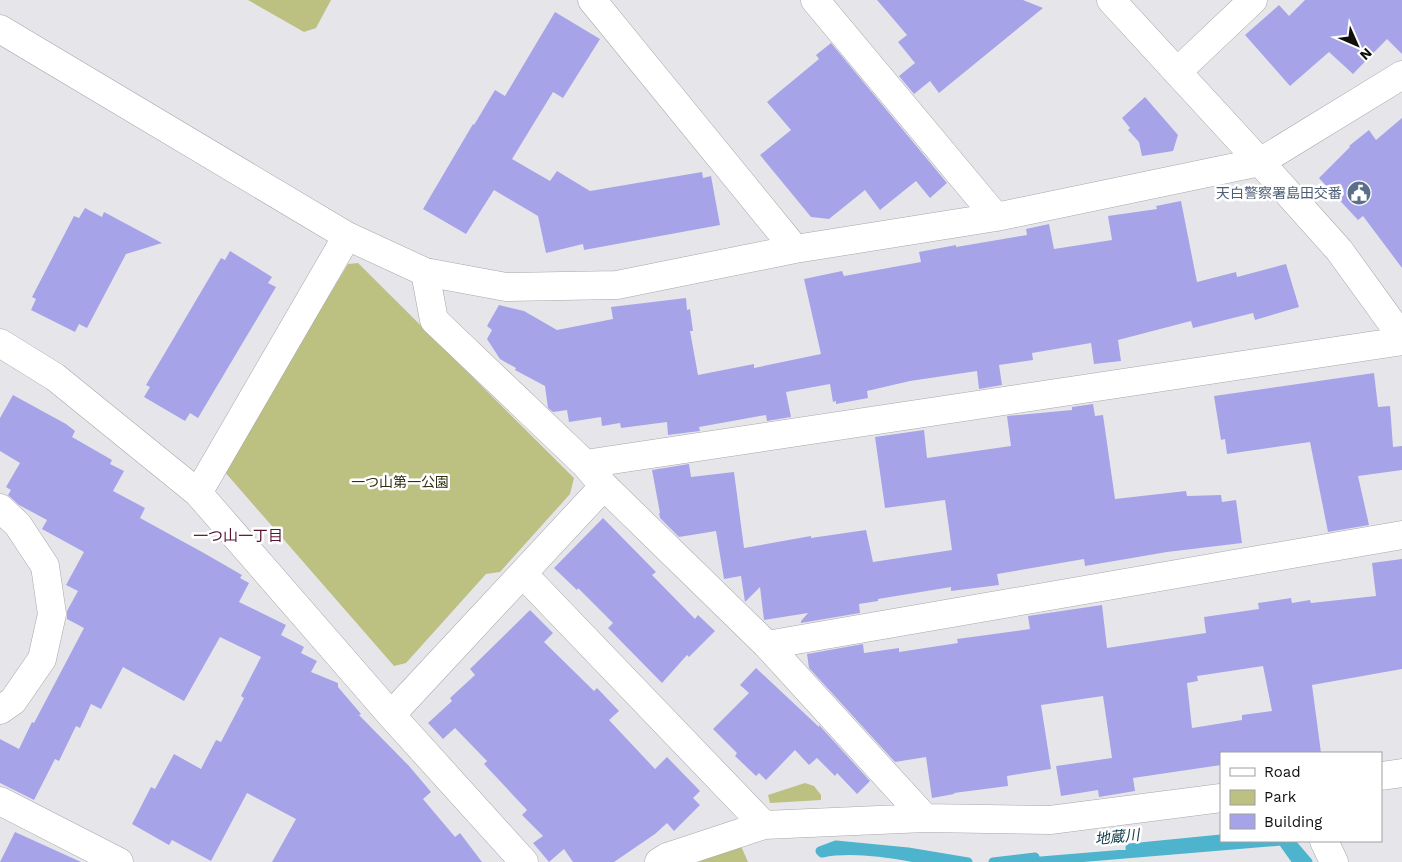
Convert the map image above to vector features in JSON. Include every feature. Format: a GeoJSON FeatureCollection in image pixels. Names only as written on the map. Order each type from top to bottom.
{"type":"FeatureCollection","features":[{"type":"Feature","properties":{"kind":"street"},"geometry":{"type":"LineString","coordinates":[[592,0],[795,249]]}},
{"type":"Feature","properties":{"kind":"street"},"geometry":{"type":"LineString","coordinates":[[816,0],[996,216]]}},
{"type":"Feature","properties":{"kind":"street"},"geometry":{"type":"LineString","coordinates":[[1111,0],[1339,250],[1402,337]]}},
{"type":"Feature","properties":{"kind":"street"},"geometry":{"type":"LineString","coordinates":[[1177,72],[1253,0]]}},
{"type":"Feature","properties":{"kind":"street"},"geometry":{"type":"LineString","coordinates":[[0,29],[348,236],[424,272],[506,287],[617,285],[795,249],[996,216],[1260,162],[1402,75]]}},
{"type":"Feature","properties":{"kind":"street"},"geometry":{"type":"LineString","coordinates":[[198,493],[348,236]]}},
{"type":"Feature","properties":{"kind":"street"},"geometry":{"type":"LineString","coordinates":[[424,272],[434,320],[585,464],[604,486],[767,645],[925,818]]}},
{"type":"Feature","properties":{"kind":"street"},"geometry":{"type":"LineString","coordinates":[[585,464],[1402,341]]}},
{"type":"Feature","properties":{"kind":"street"},"geometry":{"type":"LineString","coordinates":[[0,343],[55,376],[198,493],[391,715],[524,862]]}},
{"type":"Feature","properties":{"kind":"street"},"geometry":{"type":"LineString","coordinates":[[391,715],[604,486]]}},
{"type":"Feature","properties":{"kind":"street"},"geometry":{"type":"LineString","coordinates":[[0,508],[18,525],[45,566],[52,614],[42,659],[13,701],[0,710]]}},
{"type":"Feature","properties":{"kind":"street"},"geometry":{"type":"LineString","coordinates":[[767,645],[1402,535]]}},
{"type":"Feature","properties":{"kind":"street"},"geometry":{"type":"LineString","coordinates":[[523,574],[764,825]]}},
{"type":"Feature","properties":{"kind":"street"},"geometry":{"type":"LineString","coordinates":[[1382,776],[1402,773]]}},
{"type":"Feature","properties":{"kind":"street"},"geometry":{"type":"LineString","coordinates":[[659,862],[667,857],[764,825],[925,818],[1050,820],[1220,798]]}},
{"type":"Feature","properties":{"kind":"street"},"geometry":{"type":"LineString","coordinates":[[0,801],[119,862]]}},
{"type":"Feature","properties":{"kind":"street"},"geometry":{"type":"LineString","coordinates":[[1324,842],[1334,862]]}},
{"type":"Feature","properties":{"kind":"green space"},"geometry":{"type":"Polygon","coordinates":[[[248,0],[331,0],[316,28],[304,32],[248,0]]]}},
{"type":"Feature","properties":{"kind":"green space","name":"一つ山第一公園"},"geometry":{"type":"Polygon","coordinates":[[[358,263],[574,478],[570,494],[500,572],[486,574],[406,663],[394,666],[224,471],[348,264],[358,263]]]}},
{"type":"Feature","properties":{"kind":"green space"},"geometry":{"type":"Polygon","coordinates":[[[805,783],[814,786],[821,795],[821,800],[770,803],[768,795],[805,783]]]}},
{"type":"Feature","properties":{"kind":"green space"},"geometry":{"type":"Polygon","coordinates":[[[741,846],[748,862],[698,862],[741,846]]]}},
{"type":"Feature","properties":{"kind":"building"},"geometry":{"type":"Polygon","coordinates":[[[877,0],[1023,0],[1043,8],[939,93],[930,81],[914,94],[899,76],[915,63],[898,42],[907,35],[877,0]]]}},
{"type":"Feature","properties":{"kind":"building"},"geometry":{"type":"Polygon","coordinates":[[[1305,0],[1402,0],[1402,54],[1387,39],[1353,74],[1329,52],[1290,86],[1245,35],[1279,5],[1289,16],[1305,0]]]}},
{"type":"Feature","properties":{"kind":"building"},"geometry":{"type":"Polygon","coordinates":[[[555,12],[600,39],[563,98],[553,92],[512,159],[550,181],[557,171],[590,191],[702,172],[703,178],[711,176],[720,225],[584,250],[583,244],[546,253],[538,216],[494,190],[466,234],[423,209],[495,90],[505,96],[555,12]]]}},
{"type":"Feature","properties":{"kind":"building"},"geometry":{"type":"Polygon","coordinates":[[[831,43],[947,183],[930,198],[916,181],[880,210],[865,190],[829,219],[811,217],[760,155],[791,130],[767,102],[819,59],[816,55],[831,43]]]}},
{"type":"Feature","properties":{"kind":"building"},"geometry":{"type":"Polygon","coordinates":[[[1145,97],[1178,135],[1173,151],[1142,156],[1139,142],[1128,130],[1130,128],[1122,118],[1145,97]]]}},
{"type":"Feature","properties":{"kind":"building"},"geometry":{"type":"Polygon","coordinates":[[[1402,118],[1402,268],[1363,216],[1358,220],[1319,178],[1349,146],[1369,130],[1376,140],[1402,118]]]}},
{"type":"Feature","properties":{"kind":"building"},"geometry":{"type":"Polygon","coordinates":[[[1181,201],[1197,282],[1236,272],[1237,277],[1286,264],[1299,307],[1255,320],[1253,313],[1193,328],[1191,321],[1118,340],[1121,361],[1094,364],[1091,343],[1032,353],[1033,360],[999,365],[1002,385],[979,389],[977,371],[910,381],[867,391],[868,398],[836,404],[836,401],[833,402],[830,384],[786,392],[791,417],[767,421],[766,415],[699,427],[700,431],[668,435],[667,422],[621,428],[620,423],[602,426],[601,417],[569,422],[567,410],[553,412],[548,408],[545,386],[515,370],[516,368],[500,359],[487,339],[492,330],[487,326],[499,305],[524,311],[557,330],[613,319],[611,307],[686,298],[687,310],[690,309],[693,331],[690,331],[698,375],[754,364],[754,368],[821,354],[804,279],[842,271],[844,276],[921,262],[919,252],[1027,235],[1026,229],[1049,224],[1054,249],[1112,240],[1108,216],[1157,209],[1156,206],[1181,201]]]}},
{"type":"Feature","properties":{"kind":"building"},"geometry":{"type":"Polygon","coordinates":[[[85,208],[102,217],[104,212],[162,243],[126,254],[87,328],[79,324],[75,332],[31,310],[36,299],[32,297],[74,216],[79,218],[85,208]]]}},
{"type":"Feature","properties":{"kind":"building"},"geometry":{"type":"Polygon","coordinates":[[[230,251],[272,277],[268,283],[276,287],[198,418],[190,413],[185,421],[144,397],[150,387],[146,385],[221,258],[225,260],[230,251]]]}},
{"type":"Feature","properties":{"kind":"building"},"geometry":{"type":"Polygon","coordinates":[[[1374,373],[1378,407],[1390,406],[1393,447],[1402,446],[1402,470],[1358,476],[1369,525],[1328,532],[1310,442],[1227,454],[1225,439],[1221,440],[1214,396],[1374,373]]]}},
{"type":"Feature","properties":{"kind":"building"},"geometry":{"type":"Polygon","coordinates":[[[13,395],[66,424],[75,431],[72,437],[112,460],[110,464],[124,471],[113,491],[145,508],[140,518],[242,575],[240,578],[249,583],[239,602],[286,625],[281,635],[304,647],[301,653],[317,661],[311,672],[338,683],[338,687],[361,714],[359,715],[409,766],[431,792],[423,799],[455,837],[460,833],[482,862],[272,862],[296,819],[247,793],[211,861],[172,840],[169,845],[132,824],[151,787],[155,789],[174,754],[201,769],[216,740],[221,742],[244,698],[241,696],[261,657],[220,637],[184,701],[123,667],[101,709],[91,704],[80,728],[76,726],[59,761],[55,759],[34,800],[0,783],[0,739],[19,749],[84,628],[67,619],[67,611],[78,591],[66,585],[84,552],[42,529],[47,520],[19,505],[8,495],[11,490],[6,487],[20,463],[0,451],[0,418],[13,395]]]}},
{"type":"Feature","properties":{"kind":"building"},"geometry":{"type":"Polygon","coordinates":[[[1093,404],[1095,416],[1103,415],[1115,499],[1186,491],[1187,496],[1221,495],[1222,502],[1236,500],[1242,543],[1167,552],[1085,566],[1084,559],[997,574],[999,585],[951,591],[951,587],[878,599],[878,601],[859,604],[860,613],[801,623],[808,613],[764,620],[760,587],[745,602],[741,576],[724,579],[716,531],[679,537],[660,518],[652,470],[689,464],[691,477],[734,472],[744,548],[811,536],[811,538],[866,530],[873,562],[952,550],[945,500],[885,508],[875,437],[924,430],[927,458],[1011,446],[1007,416],[1072,410],[1072,407],[1093,404]]]}},
{"type":"Feature","properties":{"kind":"building"},"geometry":{"type":"Polygon","coordinates":[[[603,518],[656,572],[652,575],[695,619],[698,615],[715,631],[689,657],[687,655],[662,683],[608,628],[613,623],[578,588],[577,590],[554,568],[603,518]]]}},
{"type":"Feature","properties":{"kind":"building"},"geometry":{"type":"Polygon","coordinates":[[[1402,559],[1402,669],[1312,685],[1321,752],[1220,752],[1220,765],[1133,778],[1135,791],[1099,797],[1098,790],[1061,796],[1056,766],[1112,758],[1103,696],[1041,705],[1051,769],[1007,776],[1008,786],[954,793],[932,798],[926,757],[895,762],[809,668],[807,654],[863,644],[864,653],[899,648],[899,652],[958,643],[957,639],[1030,629],[1028,616],[1102,605],[1107,648],[1206,633],[1204,617],[1259,609],[1258,603],[1291,598],[1292,603],[1310,600],[1311,603],[1376,596],[1372,563],[1402,559]],[[1263,666],[1197,676],[1198,681],[1187,683],[1192,728],[1242,720],[1242,715],[1272,711],[1263,666]]]}},
{"type":"Feature","properties":{"kind":"building"},"geometry":{"type":"Polygon","coordinates":[[[530,610],[553,633],[544,642],[594,691],[597,688],[619,711],[609,720],[655,769],[667,757],[700,791],[693,798],[700,805],[674,831],[667,823],[655,834],[614,862],[573,862],[564,849],[549,862],[533,843],[543,836],[522,815],[527,810],[484,764],[487,761],[455,728],[443,739],[428,723],[452,701],[450,698],[475,675],[470,669],[530,610]]]}},
{"type":"Feature","properties":{"kind":"building"},"geometry":{"type":"Polygon","coordinates":[[[756,668],[819,727],[819,725],[870,781],[857,794],[837,773],[835,776],[817,758],[809,765],[795,750],[766,780],[759,773],[756,776],[735,756],[737,753],[713,729],[749,693],[740,685],[756,668]]]}},
{"type":"Feature","properties":{"kind":"building"},"geometry":{"type":"Polygon","coordinates":[[[15,832],[81,862],[0,862],[15,832]]]}},
{"type":"Feature","properties":{"kind":"waterway","name":"地蔵川"},"geometry":{"type":"LineString","coordinates":[[1130,848],[1220,839]]}},
{"type":"Feature","properties":{"kind":"waterway"},"geometry":{"type":"LineString","coordinates":[[1029,862],[1270,842]]}},
{"type":"Feature","properties":{"kind":"waterway"},"geometry":{"type":"LineString","coordinates":[[1283,842],[1297,862]]}},
{"type":"Feature","properties":{"kind":"waterway"},"geometry":{"type":"LineString","coordinates":[[1291,842],[1308,862]]}},
{"type":"Feature","properties":{"kind":"waterway","name":"地蔵川"},"geometry":{"type":"LineString","coordinates":[[935,862],[879,852],[849,850],[822,853],[820,851],[836,845],[908,852],[968,862]]}},
{"type":"Feature","properties":{"kind":"waterway","name":"地蔵川"},"geometry":{"type":"LineString","coordinates":[[993,862],[1035,857]]}},
{"type":"Feature","properties":{"kind":"place","name":"天白警察署島田交番"},"geometry":{"type":"Point","coordinates":[1359,193]}},
{"type":"Feature","properties":{"kind":"district","name":"一つ山一丁目"},"geometry":{"type":"Point","coordinates":[238,536]}}]}
